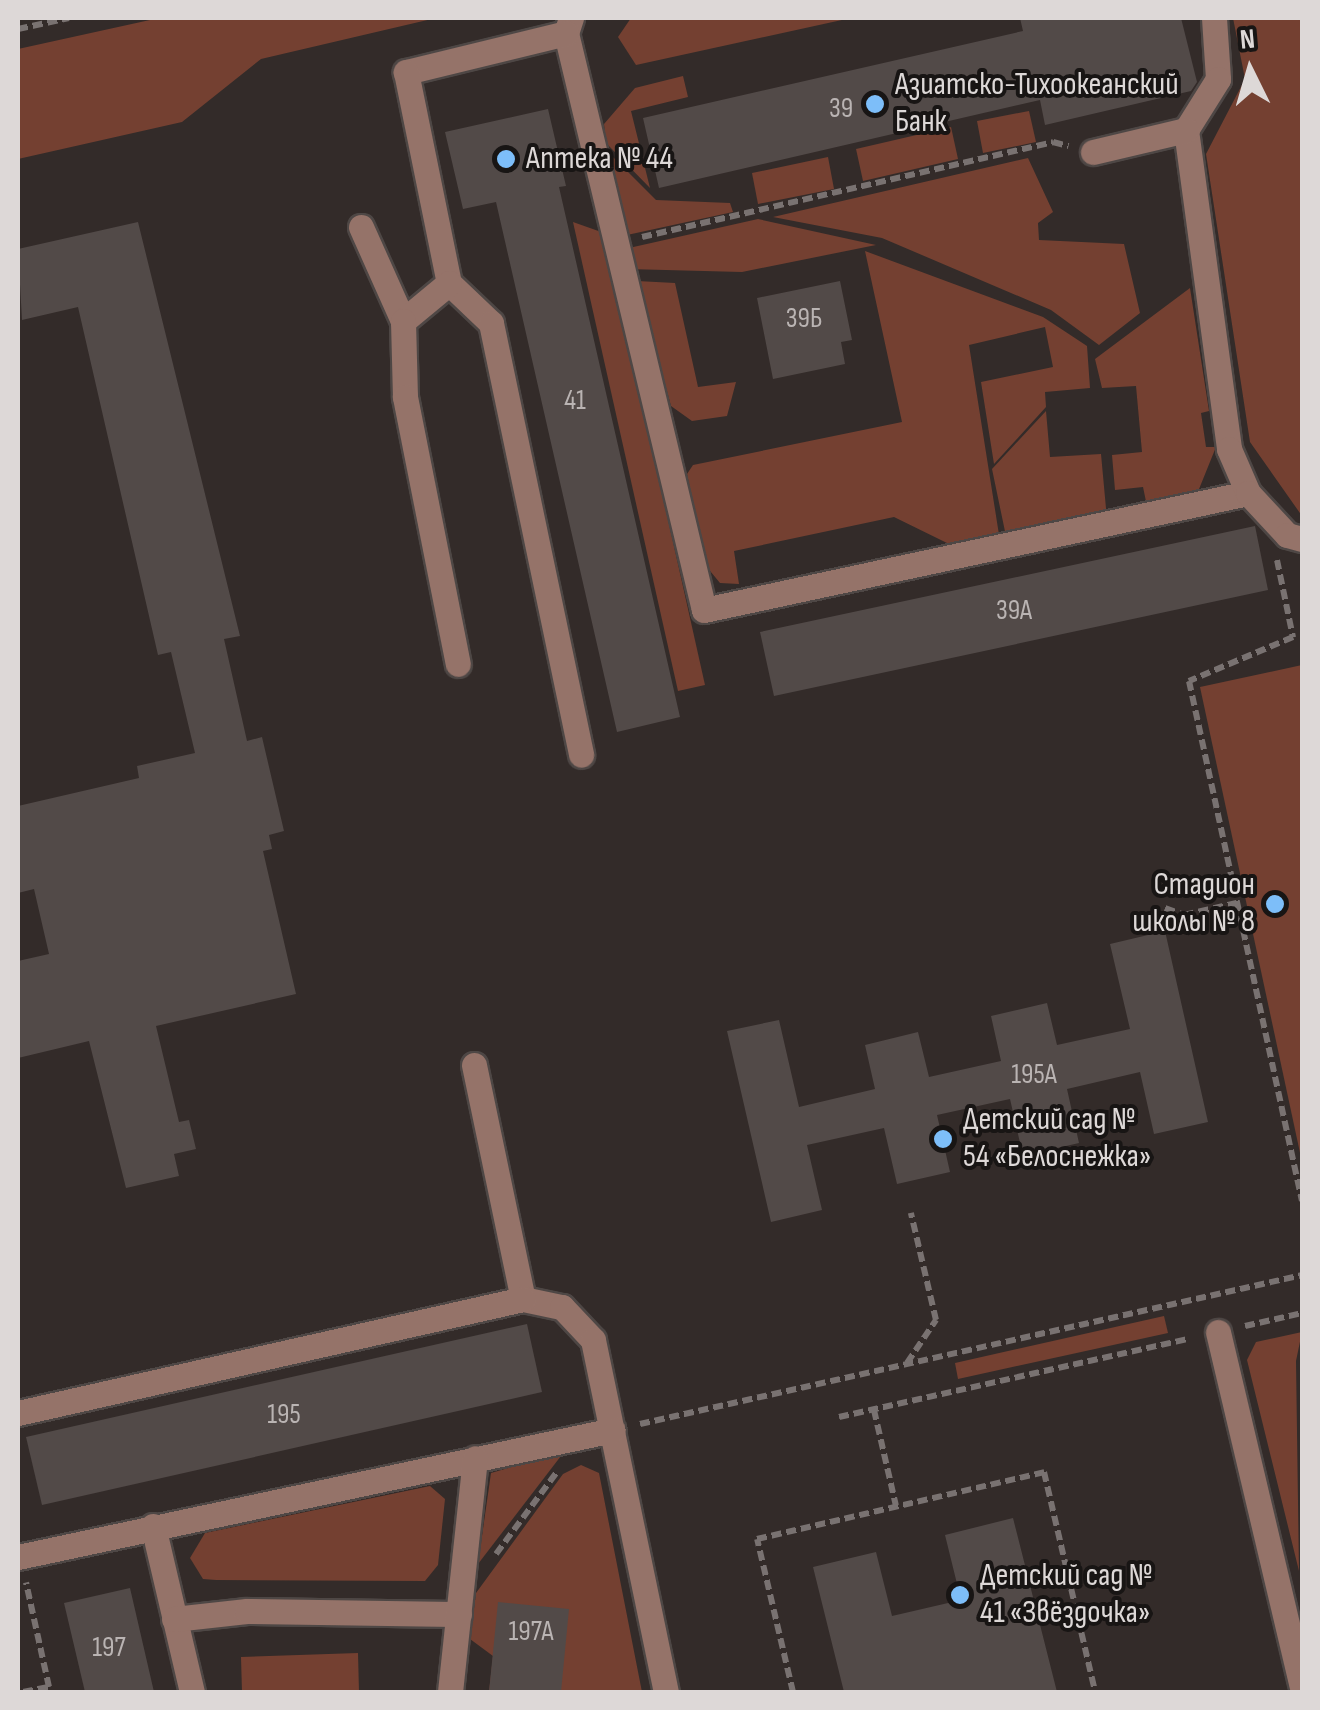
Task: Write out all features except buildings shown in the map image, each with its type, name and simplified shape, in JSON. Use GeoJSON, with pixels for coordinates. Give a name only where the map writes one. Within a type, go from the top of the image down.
{"type":"FeatureCollection","features":[{"type":"Feature","properties":{"kind":"lane"},"geometry":{"type":"LineString","coordinates":[[1214,18],[1218,79],[1186,130],[1229,449],[1248,493],[1295,537]]}},
{"type":"Feature","properties":{"kind":"lane"},"geometry":{"type":"LineString","coordinates":[[581,755],[491,323],[448,283],[406,72],[568,25],[704,610],[1248,493]]}},
{"type":"Feature","properties":{"kind":"lane"},"geometry":{"type":"LineString","coordinates":[[1092,152],[1186,130]]}},
{"type":"Feature","properties":{"kind":"lane"},"geometry":{"type":"LineString","coordinates":[[361,228],[403,320],[406,396],[458,664]]}},
{"type":"Feature","properties":{"kind":"lane"},"geometry":{"type":"LineString","coordinates":[[403,320],[448,283]]}},
{"type":"Feature","properties":{"kind":"lane"},"geometry":{"type":"LineString","coordinates":[[474,1066],[524,1299]]}},
{"type":"Feature","properties":{"kind":"lane"},"geometry":{"type":"LineString","coordinates":[[18,1413],[524,1299],[562,1307],[592,1340],[608,1431],[666,1692]]}},
{"type":"Feature","properties":{"kind":"lane"},"geometry":{"type":"LineString","coordinates":[[1218,1332],[1302,1686]]}},
{"type":"Feature","properties":{"kind":"lane"},"geometry":{"type":"LineString","coordinates":[[18,1554],[608,1431]]}},
{"type":"Feature","properties":{"kind":"lane"},"geometry":{"type":"LineString","coordinates":[[450,1692],[476,1458]]}},
{"type":"Feature","properties":{"kind":"lane"},"geometry":{"type":"LineString","coordinates":[[154,1526],[192,1692]]}},
{"type":"Feature","properties":{"kind":"lane"},"geometry":{"type":"LineString","coordinates":[[174,1619],[247,1611],[459,1610]]}},
{"type":"Feature","properties":{"kind":"path"},"geometry":{"type":"LineString","coordinates":[[18,29],[69,18]]}},
{"type":"Feature","properties":{"kind":"path"},"geometry":{"type":"LineString","coordinates":[[616,243],[1052,142],[1092,152]]}},
{"type":"Feature","properties":{"kind":"path"},"geometry":{"type":"LineString","coordinates":[[1295,537],[1276,557],[1293,637],[1189,681],[1302,1201]]}},
{"type":"Feature","properties":{"kind":"path"},"geometry":{"type":"LineString","coordinates":[[1164,908],[1184,914],[1237,903]]}},
{"type":"Feature","properties":{"kind":"path"},"geometry":{"type":"LineString","coordinates":[[906,1364],[936,1320],[911,1212]]}},
{"type":"Feature","properties":{"kind":"path"},"geometry":{"type":"LineString","coordinates":[[459,1610],[564,1462],[608,1431],[1302,1275]]}},
{"type":"Feature","properties":{"kind":"path"},"geometry":{"type":"LineString","coordinates":[[839,1418],[1302,1313]]}},
{"type":"Feature","properties":{"kind":"path"},"geometry":{"type":"LineString","coordinates":[[874,1410],[896,1506]]}},
{"type":"Feature","properties":{"kind":"path"},"geometry":{"type":"LineString","coordinates":[[793,1692],[757,1539],[1044,1472],[1095,1692]]}},
{"type":"Feature","properties":{"kind":"path"},"geometry":{"type":"LineString","coordinates":[[18,1554],[50,1687],[23,1692]]}},
{"type":"Feature","properties":{"kind":"shaded area"},"geometry":{"type":"Polygon","coordinates":[[[159,18],[436,18],[261,59],[182,122],[18,159],[18,49],[159,18]]]}},
{"type":"Feature","properties":{"kind":"shaded area"},"geometry":{"type":"Polygon","coordinates":[[[631,18],[851,18],[636,65],[618,37],[631,18]]]}},
{"type":"Feature","properties":{"kind":"shaded area"},"geometry":{"type":"Polygon","coordinates":[[[1233,18],[1302,18],[1302,516],[1250,442],[1206,154],[1245,79],[1233,18]]]}},
{"type":"Feature","properties":{"kind":"shaded area"},"geometry":{"type":"Polygon","coordinates":[[[683,76],[688,97],[631,111],[650,188],[606,143],[604,124],[635,88],[683,76]]]}},
{"type":"Feature","properties":{"kind":"shaded area"},"geometry":{"type":"Polygon","coordinates":[[[1029,111],[1036,142],[983,153],[977,121],[1029,111]]]}},
{"type":"Feature","properties":{"kind":"shaded area"},"geometry":{"type":"Polygon","coordinates":[[[951,127],[958,159],[863,181],[856,149],[951,127]]]}},
{"type":"Feature","properties":{"kind":"shaded area"},"geometry":{"type":"Polygon","coordinates":[[[609,153],[656,200],[730,203],[733,212],[627,235],[609,153]]]}},
{"type":"Feature","properties":{"kind":"shaded area"},"geometry":{"type":"Polygon","coordinates":[[[828,157],[834,189],[758,204],[752,173],[828,157]]]}},
{"type":"Feature","properties":{"kind":"shaded area"},"geometry":{"type":"Polygon","coordinates":[[[1028,158],[1053,212],[1038,223],[1039,240],[1124,244],[1140,313],[1099,345],[1051,310],[882,238],[773,217],[1028,158]]]}},
{"type":"Feature","properties":{"kind":"shaded area"},"geometry":{"type":"Polygon","coordinates":[[[758,219],[876,245],[742,272],[627,269],[620,250],[758,219]]]}},
{"type":"Feature","properties":{"kind":"shaded area"},"geometry":{"type":"Polygon","coordinates":[[[573,222],[604,233],[705,685],[678,691],[573,222]]]}},
{"type":"Feature","properties":{"kind":"shaded area"},"geometry":{"type":"Polygon","coordinates":[[[865,251],[1043,317],[1087,346],[1090,388],[1045,392],[1046,407],[994,464],[981,382],[1053,367],[1045,327],[969,345],[1000,541],[947,543],[894,517],[734,551],[739,584],[720,583],[706,566],[687,474],[693,465],[902,422],[865,251]]]}},
{"type":"Feature","properties":{"kind":"shaded area"},"geometry":{"type":"Polygon","coordinates":[[[637,281],[675,283],[698,387],[736,382],[727,416],[692,421],[671,406],[637,281]]]}},
{"type":"Feature","properties":{"kind":"shaded area"},"geometry":{"type":"Polygon","coordinates":[[[1190,288],[1209,411],[1201,413],[1206,447],[1216,447],[1195,499],[1148,511],[1143,487],[1115,490],[1112,455],[1142,452],[1136,386],[1102,388],[1095,359],[1190,288]]]}},
{"type":"Feature","properties":{"kind":"shaded area"},"geometry":{"type":"Polygon","coordinates":[[[1046,411],[1050,457],[1101,454],[1107,519],[1007,541],[992,469],[1046,411]]]}},
{"type":"Feature","properties":{"kind":"shaded area","name":"Стадион школы № 8"},"geometry":{"type":"Polygon","coordinates":[[[1302,665],[1302,1162],[1200,687],[1302,665]]]}},
{"type":"Feature","properties":{"kind":"shaded area"},"geometry":{"type":"Polygon","coordinates":[[[1164,1316],[1168,1333],[958,1379],[955,1363],[1164,1316]]]}},
{"type":"Feature","properties":{"kind":"shaded area"},"geometry":{"type":"Polygon","coordinates":[[[1302,1332],[1296,1361],[1299,1571],[1247,1360],[1256,1342],[1302,1332]]]}},
{"type":"Feature","properties":{"kind":"shaded area"},"geometry":{"type":"Polygon","coordinates":[[[564,1452],[478,1564],[491,1473],[564,1452]]]}},
{"type":"Feature","properties":{"kind":"shaded area"},"geometry":{"type":"Polygon","coordinates":[[[581,1465],[599,1473],[642,1692],[489,1692],[493,1656],[470,1639],[476,1593],[563,1474],[581,1465]]]}},
{"type":"Feature","properties":{"kind":"shaded area"},"geometry":{"type":"Polygon","coordinates":[[[430,1486],[445,1499],[438,1565],[425,1581],[203,1579],[190,1558],[205,1533],[430,1486]]]}},
{"type":"Feature","properties":{"kind":"shaded area"},"geometry":{"type":"Polygon","coordinates":[[[358,1653],[359,1692],[242,1692],[241,1657],[358,1653]]]}},
{"type":"Feature","properties":{"kind":"place","name":"Азиатско-Тихоокеанский Банк"},"geometry":{"type":"Point","coordinates":[875,104]}},
{"type":"Feature","properties":{"kind":"place","name":"Аптека № 44"},"geometry":{"type":"Point","coordinates":[506,159]}},
{"type":"Feature","properties":{"kind":"place","name":"Стадион школы № 8"},"geometry":{"type":"Point","coordinates":[1275,904]}},
{"type":"Feature","properties":{"kind":"place","name":"Детский сад № 54 «Белоснежка»"},"geometry":{"type":"Point","coordinates":[943,1139]}},
{"type":"Feature","properties":{"kind":"place","name":"Детский сад № 41 «Звёздочка»"},"geometry":{"type":"Point","coordinates":[960,1595]}}]}
